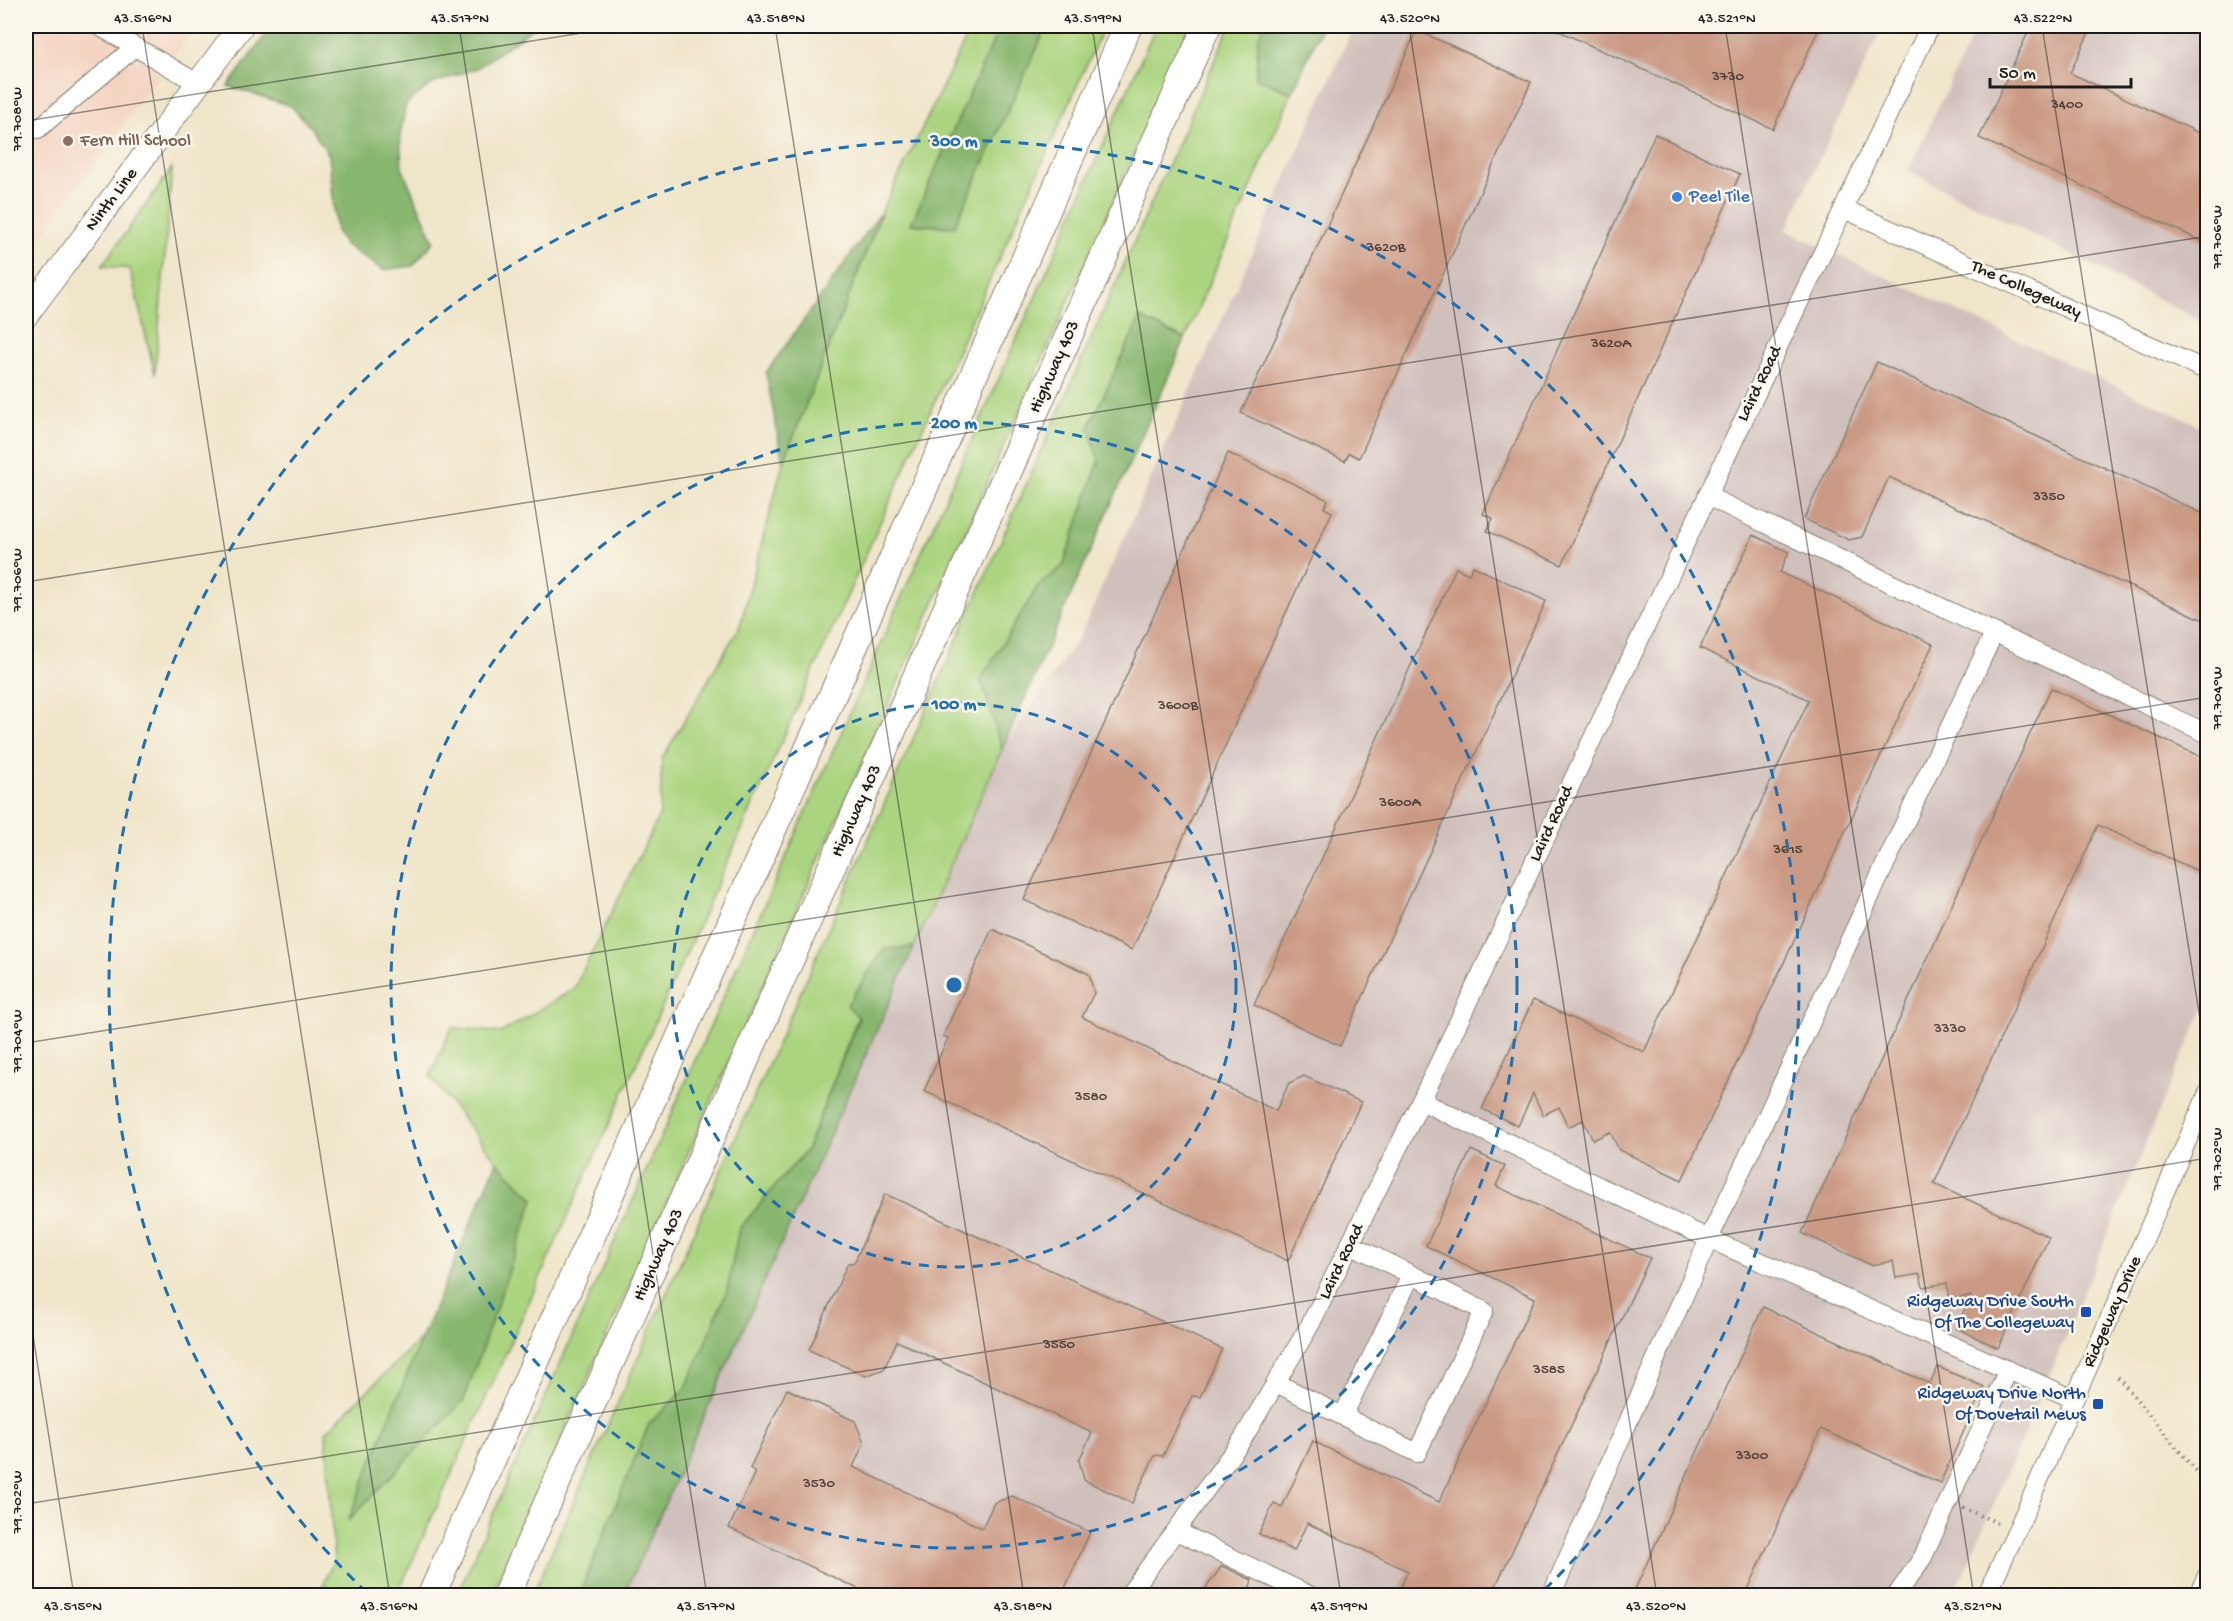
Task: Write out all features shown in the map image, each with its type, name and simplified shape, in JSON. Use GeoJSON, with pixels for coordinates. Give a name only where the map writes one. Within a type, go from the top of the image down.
{"type":"FeatureCollection","features":[{"type":"Feature","properties":{"kind":"highway"},"geometry":{"type":"LineString","coordinates":[[430,1596],[845,667],[1128,26]]}},
{"type":"Feature","properties":{"kind":"highway","name":"Highway 403"},"geometry":{"type":"LineString","coordinates":[[506,1596],[1207,26]]}},
{"type":"Feature","properties":{"kind":"main road","name":"Ninth Line"},"geometry":{"type":"LineString","coordinates":[[26,315],[242,26]]}},
{"type":"Feature","properties":{"kind":"street"},"geometry":{"type":"LineString","coordinates":[[99,26],[199,84]]}},
{"type":"Feature","properties":{"kind":"street","name":"Laird Road"},"geometry":{"type":"LineString","coordinates":[[1128,1596],[1242,1440],[1310,1325],[1421,1101],[1930,26]]}},
{"type":"Feature","properties":{"kind":"street"},"geometry":{"type":"LineString","coordinates":[[26,129],[39,129],[135,47]]}},
{"type":"Feature","properties":{"kind":"street","name":"The Collegeway"},"geometry":{"type":"LineString","coordinates":[[1844,209],[2208,371]]}},
{"type":"Feature","properties":{"kind":"street"},"geometry":{"type":"LineString","coordinates":[[1707,496],[2208,734]]}},
{"type":"Feature","properties":{"kind":"street"},"geometry":{"type":"LineString","coordinates":[[1551,1596],[1709,1239],[1994,633]]}},
{"type":"Feature","properties":{"kind":"street","name":"Ridgeway Drive"},"geometry":{"type":"LineString","coordinates":[[1986,1596],[2017,1531],[2208,1093]]}},
{"type":"Feature","properties":{"kind":"street"},"geometry":{"type":"LineString","coordinates":[[1421,1101],[1709,1239],[2074,1399]]}},
{"type":"Feature","properties":{"kind":"street"},"geometry":{"type":"LineString","coordinates":[[1276,1383],[1417,1453],[1484,1311],[1350,1244]]}},
{"type":"Feature","properties":{"kind":"street"},"geometry":{"type":"LineString","coordinates":[[1343,1416],[1411,1275]]}},
{"type":"Feature","properties":{"kind":"street"},"geometry":{"type":"LineString","coordinates":[[1896,1596],[1923,1557],[2008,1370]]}},
{"type":"Feature","properties":{"kind":"street"},"geometry":{"type":"LineString","coordinates":[[1176,1531],[1311,1596]]}},
{"type":"Feature","properties":{"kind":"street"},"geometry":{"type":"LineString","coordinates":[[2197,1596],[2208,1574]]}},
{"type":"Feature","properties":{"kind":"path"},"geometry":{"type":"LineString","coordinates":[[2118,1377],[2208,1486]]}},
{"type":"Feature","properties":{"kind":"path"},"geometry":{"type":"LineString","coordinates":[[1948,1502],[2017,1531]]}},
{"type":"Feature","properties":{"kind":"shaded area","name":"Fern Hill School"},"geometry":{"type":"Polygon","coordinates":[[[26,26],[195,26],[26,257],[26,26]]]}},
{"type":"Feature","properties":{"kind":"shaded area"},"geometry":{"type":"Polygon","coordinates":[[[1354,26],[1883,26],[1786,230],[2208,430],[2207,1001],[1963,1575],[1949,1595],[624,1596],[1002,749],[1080,636],[1354,26]]]}},
{"type":"Feature","properties":{"kind":"shaded area"},"geometry":{"type":"Polygon","coordinates":[[[1977,26],[2207,26],[2207,324],[1908,171],[1977,26]]]}},
{"type":"Feature","properties":{"kind":"green space"},"geometry":{"type":"Polygon","coordinates":[[[272,26],[536,26],[477,68],[432,84],[406,104],[400,135],[402,168],[434,241],[413,266],[383,270],[344,244],[336,231],[329,155],[312,129],[291,106],[228,86],[272,26]]]}},
{"type":"Feature","properties":{"kind":"green space"},"geometry":{"type":"Polygon","coordinates":[[[972,26],[1000,26],[911,224],[954,227],[1047,26],[1104,26],[397,1595],[318,1596],[334,1560],[326,1432],[422,1337],[349,1519],[534,1200],[497,1162],[430,1076],[452,1027],[501,1033],[574,989],[660,814],[662,759],[740,626],[783,463],[882,211],[972,26]]]}},
{"type":"Feature","properties":{"kind":"green space"},"geometry":{"type":"Polygon","coordinates":[[[1000,26],[1047,26],[954,227],[911,224],[1000,26]]]}},
{"type":"Feature","properties":{"kind":"green space"},"geometry":{"type":"Polygon","coordinates":[[[1156,26],[1191,26],[491,1595],[457,1595],[1156,26]]]}},
{"type":"Feature","properties":{"kind":"green space"},"geometry":{"type":"Polygon","coordinates":[[[1230,26],[1264,26],[1258,38],[1256,78],[1292,93],[1185,339],[1140,318],[1089,427],[1099,461],[1063,566],[1038,586],[981,679],[1002,749],[914,947],[884,949],[807,1149],[739,1229],[727,1291],[686,1389],[649,1424],[579,1595],[532,1596],[1230,26]]]}},
{"type":"Feature","properties":{"kind":"green space"},"geometry":{"type":"Polygon","coordinates":[[[1264,26],[1322,26],[1292,93],[1256,78],[1258,37],[1264,26]]]}},
{"type":"Feature","properties":{"kind":"green space"},"geometry":{"type":"Polygon","coordinates":[[[172,168],[155,374],[130,269],[102,266],[172,168]]]}},
{"type":"Feature","properties":{"kind":"green space"},"geometry":{"type":"Polygon","coordinates":[[[882,211],[783,463],[766,373],[882,211]]]}},
{"type":"Feature","properties":{"kind":"green space"},"geometry":{"type":"Polygon","coordinates":[[[1140,318],[1185,339],[1002,749],[981,679],[1038,586],[1063,566],[1099,462],[1089,427],[1140,318]]]}},
{"type":"Feature","properties":{"kind":"green space"},"geometry":{"type":"Polygon","coordinates":[[[914,947],[624,1595],[579,1595],[649,1424],[686,1388],[727,1291],[739,1229],[807,1149],[859,1018],[847,1005],[884,949],[914,947]]]}},
{"type":"Feature","properties":{"kind":"green space"},"geometry":{"type":"Polygon","coordinates":[[[497,1162],[534,1199],[464,1400],[348,1521],[422,1337],[497,1162]]]}},
{"type":"Feature","properties":{"kind":"building"},"geometry":{"type":"Polygon","coordinates":[[[1548,26],[1820,26],[1773,129],[1548,26]]]}},
{"type":"Feature","properties":{"kind":"building"},"geometry":{"type":"Polygon","coordinates":[[[2031,26],[2092,26],[2070,73],[2208,137],[2208,244],[1979,138],[2031,26]]]}},
{"type":"Feature","properties":{"kind":"building"},"geometry":{"type":"Polygon","coordinates":[[[1417,30],[1531,82],[1359,458],[1349,453],[1345,461],[1241,413],[1417,30]]]}},
{"type":"Feature","properties":{"kind":"building"},"geometry":{"type":"Polygon","coordinates":[[[1655,134],[1740,174],[1562,565],[1487,531],[1493,518],[1483,514],[1655,134]]]}},
{"type":"Feature","properties":{"kind":"building"},"geometry":{"type":"Polygon","coordinates":[[[1877,362],[2208,516],[2208,622],[1889,477],[1862,537],[1849,540],[1804,519],[1877,362]]]}},
{"type":"Feature","properties":{"kind":"building"},"geometry":{"type":"Polygon","coordinates":[[[1228,453],[1328,500],[1324,508],[1332,512],[1132,950],[1024,900],[1228,453]]]}},
{"type":"Feature","properties":{"kind":"building"},"geometry":{"type":"Polygon","coordinates":[[[1753,535],[1789,552],[1780,572],[1933,644],[1682,1180],[1619,1150],[1610,1132],[1593,1140],[1583,1120],[1568,1127],[1559,1107],[1543,1115],[1533,1093],[1518,1126],[1482,1109],[1533,1000],[1644,1052],[1809,700],[1700,648],[1753,535]]]}},
{"type":"Feature","properties":{"kind":"building"},"geometry":{"type":"Polygon","coordinates":[[[1473,566],[1546,601],[1340,1046],[1254,1005],[1456,568],[1469,574],[1473,566]]]}},
{"type":"Feature","properties":{"kind":"building"},"geometry":{"type":"Polygon","coordinates":[[[2051,688],[2208,760],[2208,866],[2204,874],[2098,825],[1934,1184],[2049,1237],[1998,1348],[1956,1328],[1971,1296],[1950,1299],[1947,1283],[1923,1287],[1920,1274],[1896,1278],[1893,1261],[1871,1265],[1802,1233],[2051,688]]]}},
{"type":"Feature","properties":{"kind":"building"},"geometry":{"type":"Polygon","coordinates":[[[992,929],[1089,974],[1094,993],[1082,1017],[1276,1111],[1289,1083],[1304,1076],[1361,1102],[1288,1261],[924,1091],[948,1038],[943,1036],[992,929]]]}},
{"type":"Feature","properties":{"kind":"building"},"geometry":{"type":"Polygon","coordinates":[[[1471,1150],[1505,1166],[1496,1186],[1650,1258],[1491,1596],[1397,1596],[1408,1571],[1307,1523],[1294,1551],[1259,1534],[1274,1503],[1282,1507],[1313,1441],[1439,1502],[1535,1298],[1426,1246],[1471,1150]]]}},
{"type":"Feature","properties":{"kind":"building"},"geometry":{"type":"Polygon","coordinates":[[[885,1194],[1222,1349],[1200,1397],[1192,1396],[1163,1456],[1155,1455],[1132,1503],[1084,1480],[1079,1460],[1092,1433],[1016,1397],[897,1341],[884,1369],[866,1376],[809,1350],[848,1263],[854,1263],[885,1194]]]}},
{"type":"Feature","properties":{"kind":"building"},"geometry":{"type":"Polygon","coordinates":[[[1763,1307],[1930,1384],[1938,1367],[1984,1387],[1940,1483],[1821,1429],[1745,1596],[1632,1596],[1763,1307]]]}},
{"type":"Feature","properties":{"kind":"building"},"geometry":{"type":"Polygon","coordinates":[[[787,1389],[855,1421],[864,1443],[853,1467],[982,1528],[994,1503],[1012,1496],[1090,1532],[1064,1590],[1058,1587],[1054,1596],[873,1596],[729,1528],[755,1472],[750,1468],[787,1389]]]}},
{"type":"Feature","properties":{"kind":"building"},"geometry":{"type":"Polygon","coordinates":[[[1222,1566],[1252,1580],[1247,1596],[1200,1596],[1222,1566]]]}},
{"type":"Feature","properties":{"kind":"place","name":"Fern Hill School"},"geometry":{"type":"Point","coordinates":[68,141]}},
{"type":"Feature","properties":{"kind":"place","name":"Peel Tile"},"geometry":{"type":"Point","coordinates":[1677,197]}},
{"type":"Feature","properties":{"kind":"place","name":"Ridgeway Drive South Of The Collegeway"},"geometry":{"type":"Point","coordinates":[2086,1312]}},
{"type":"Feature","properties":{"kind":"place","name":"Ridgeway Drive North Of Dovetail Mews"},"geometry":{"type":"Point","coordinates":[2098,1404]}}]}
